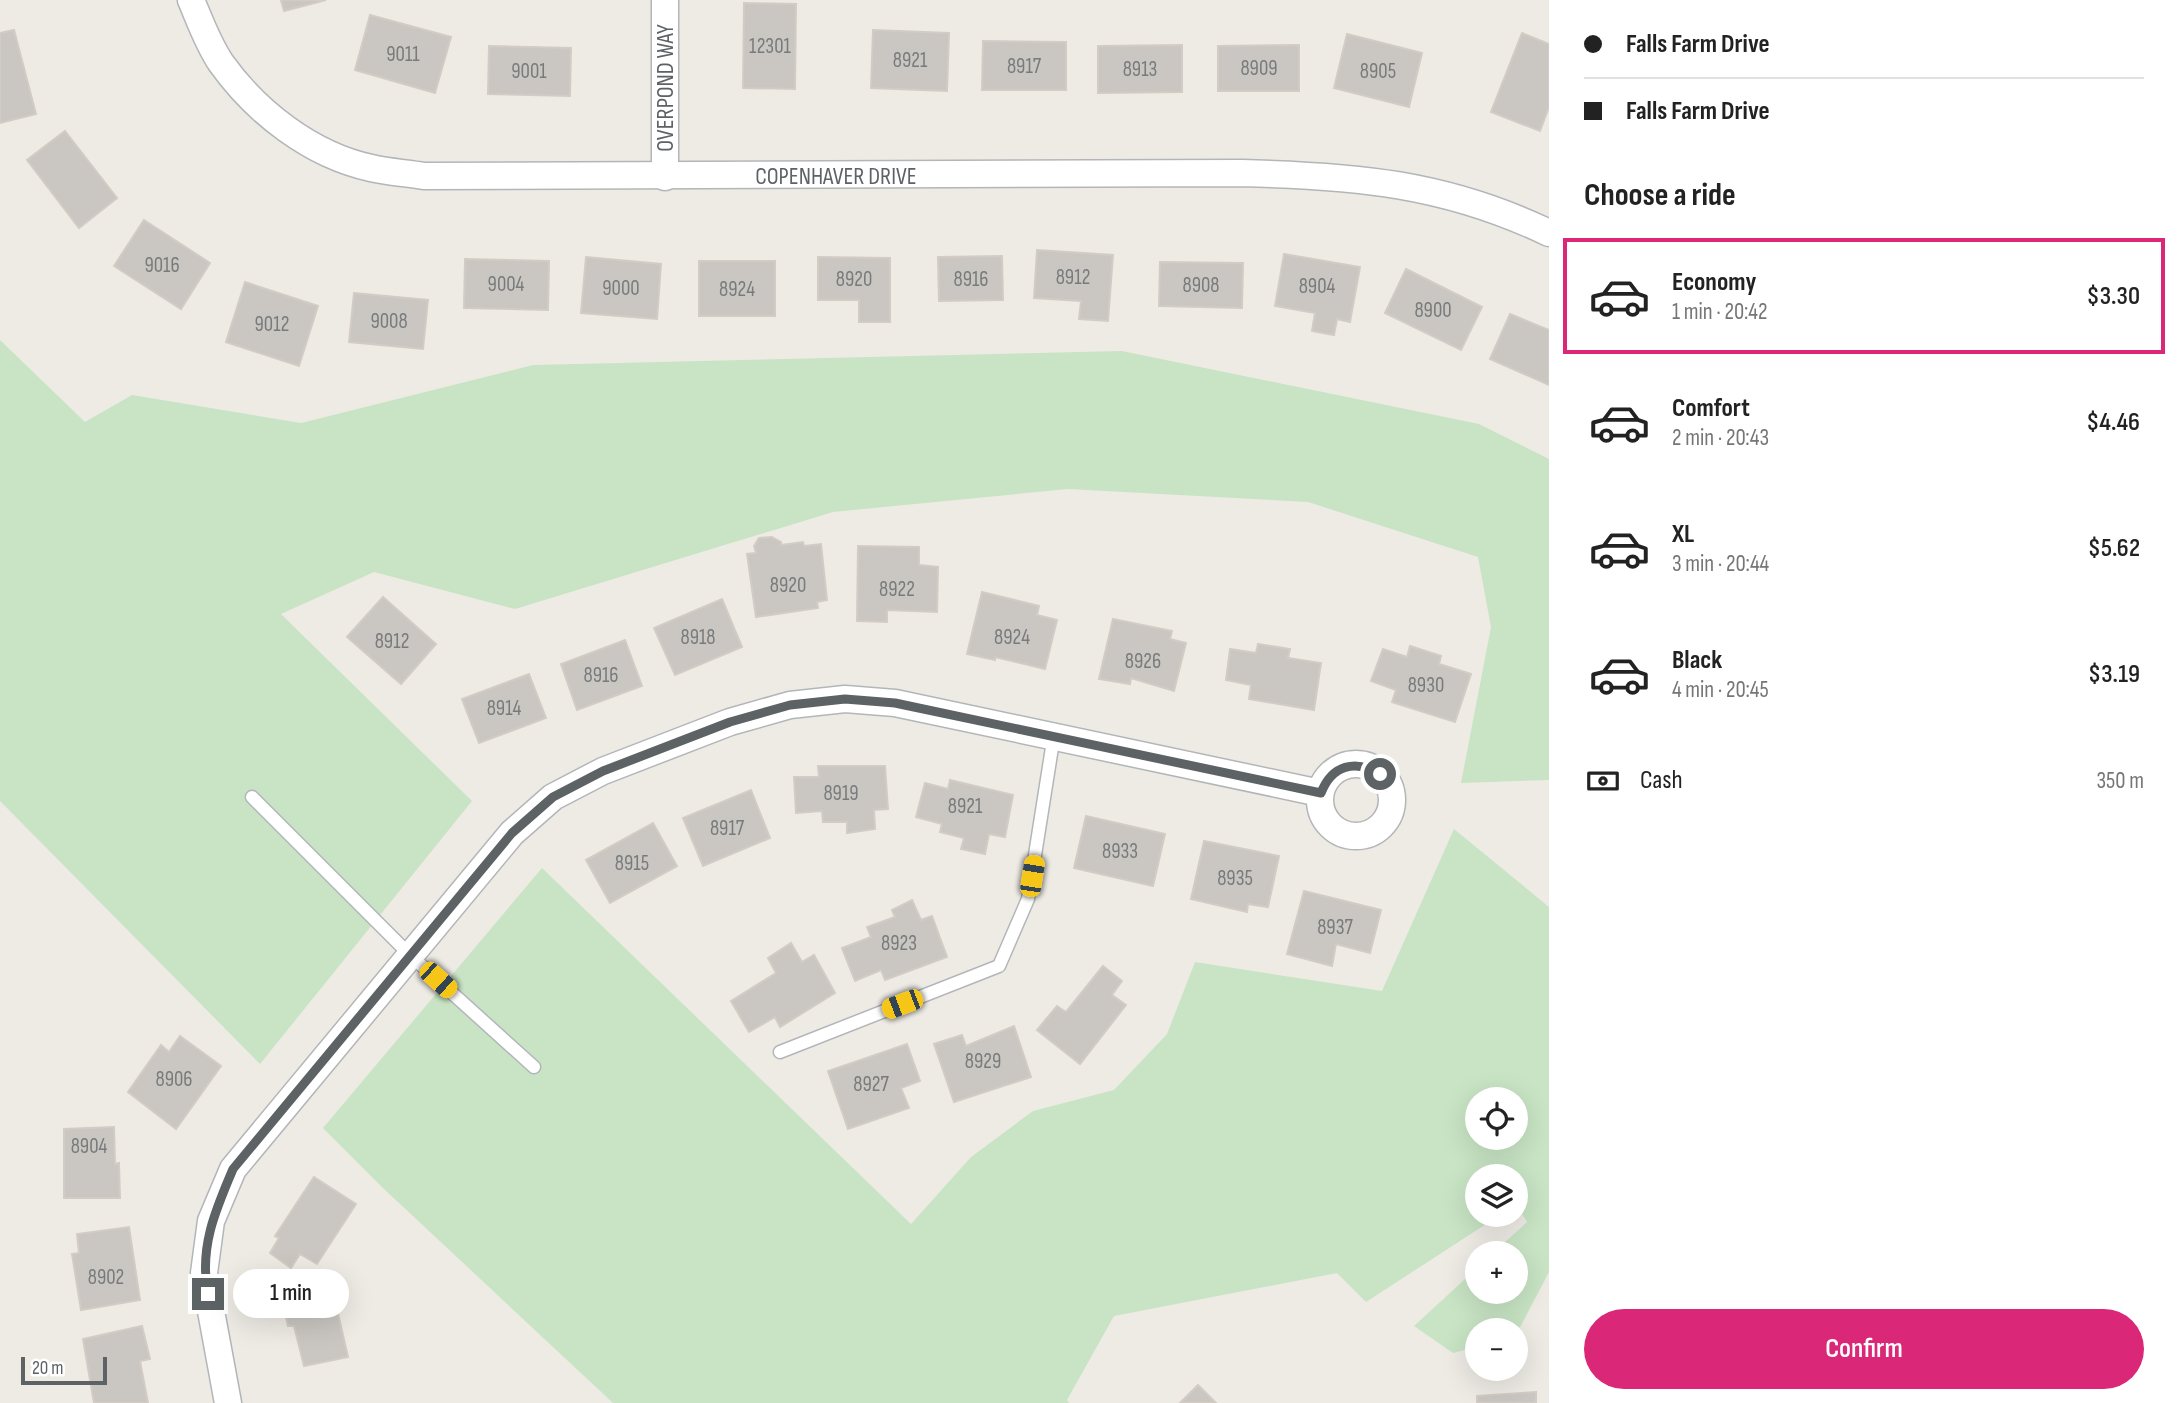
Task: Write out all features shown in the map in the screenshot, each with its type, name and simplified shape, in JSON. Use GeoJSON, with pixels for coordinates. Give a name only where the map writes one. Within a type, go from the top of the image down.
{"type":"FeatureCollection","features":[{"type":"Feature","properties":{"kind":"street","name":"COPENHAVER DRIVE"},"geometry":{"type":"LineString","coordinates":[[191,0],[220,61],[250,98],[286,129],[324,151],[369,168],[424,176],[1228,173],[1325,175],[1389,182],[1450,195],[1518,218],[1549,233]]}},
{"type":"Feature","properties":{"kind":"street","name":"OVERPOND WAY"},"geometry":{"type":"LineString","coordinates":[[665,0],[665,177]]}},
{"type":"Feature","properties":{"kind":"street"},"geometry":{"type":"LineString","coordinates":[[228,1403],[204,1273],[211,1221],[233,1169],[512,833],[553,797],[603,771],[730,722],[790,705],[845,699],[895,703],[1321,793]]}},
{"type":"Feature","properties":{"kind":"lane"},"geometry":{"type":"LineString","coordinates":[[780,1052],[999,966],[1028,899],[1055,735]]}},
{"type":"Feature","properties":{"kind":"lane"},"geometry":{"type":"LineString","coordinates":[[252,797],[410,955],[534,1067]]}},
{"type":"Feature","properties":{"kind":"green space"},"geometry":{"type":"Polygon","coordinates":[[[0,340],[85,422],[132,395],[301,423],[533,365],[1122,351],[1479,424],[1549,459],[1549,780],[1461,783],[1491,627],[1478,557],[1308,502],[1068,489],[833,512],[515,609],[374,572],[281,614],[472,801],[260,1064],[0,801],[0,340]]]}},
{"type":"Feature","properties":{"kind":"green space"},"geometry":{"type":"Polygon","coordinates":[[[1454,829],[1549,907],[1549,1272],[1525,1318],[1465,1318],[1465,1350],[1453,1353],[1414,1326],[1465,1279],[1465,1304],[1528,1304],[1528,1241],[1506,1241],[1522,1227],[1528,1227],[1528,1164],[1465,1164],[1465,1227],[1482,1227],[1366,1302],[1337,1273],[1114,1316],[1067,1400],[1069,1403],[613,1403],[384,1189],[323,1128],[542,868],[911,1224],[971,1157],[1033,1111],[1114,1090],[1167,1034],[1195,962],[1382,991],[1454,829]]]}},
{"type":"Feature","properties":{"kind":"building"},"geometry":{"type":"Polygon","coordinates":[[[281,0],[326,0],[284,11],[281,0]]]}},
{"type":"Feature","properties":{"kind":"building"},"geometry":{"type":"Polygon","coordinates":[[[744,3],[796,4],[795,89],[743,88],[744,3]]]}},
{"type":"Feature","properties":{"kind":"building"},"geometry":{"type":"Polygon","coordinates":[[[370,15],[451,37],[435,93],[355,70],[370,15]]]}},
{"type":"Feature","properties":{"kind":"building"},"geometry":{"type":"Polygon","coordinates":[[[14,30],[36,114],[0,123],[0,33],[14,30]]]}},
{"type":"Feature","properties":{"kind":"building"},"geometry":{"type":"Polygon","coordinates":[[[873,30],[949,33],[947,91],[871,88],[873,30]]]}},
{"type":"Feature","properties":{"kind":"building"},"geometry":{"type":"Polygon","coordinates":[[[1522,33],[1549,44],[1549,107],[1540,131],[1491,112],[1522,33]]]}},
{"type":"Feature","properties":{"kind":"building"},"geometry":{"type":"Polygon","coordinates":[[[1347,34],[1422,53],[1409,107],[1334,88],[1347,34]]]}},
{"type":"Feature","properties":{"kind":"building"},"geometry":{"type":"Polygon","coordinates":[[[983,41],[1066,42],[1066,90],[982,90],[983,41]]]}},
{"type":"Feature","properties":{"kind":"building"},"geometry":{"type":"Polygon","coordinates":[[[1182,45],[1182,92],[1098,93],[1098,46],[1182,45]]]}},
{"type":"Feature","properties":{"kind":"building"},"geometry":{"type":"Polygon","coordinates":[[[1299,45],[1299,91],[1218,91],[1218,46],[1299,45]]]}},
{"type":"Feature","properties":{"kind":"building"},"geometry":{"type":"Polygon","coordinates":[[[489,46],[571,48],[570,96],[488,94],[489,46]]]}},
{"type":"Feature","properties":{"kind":"building"},"geometry":{"type":"Polygon","coordinates":[[[65,131],[117,198],[79,228],[27,160],[65,131]]]}},
{"type":"Feature","properties":{"kind":"building"},"geometry":{"type":"Polygon","coordinates":[[[144,220],[210,263],[181,309],[114,266],[144,220]]]}},
{"type":"Feature","properties":{"kind":"building"},"geometry":{"type":"Polygon","coordinates":[[[1037,250],[1113,255],[1108,321],[1079,319],[1081,301],[1034,298],[1037,250]]]}},
{"type":"Feature","properties":{"kind":"building"},"geometry":{"type":"Polygon","coordinates":[[[1284,254],[1360,267],[1350,322],[1337,319],[1334,335],[1312,331],[1315,313],[1275,306],[1284,254]]]}},
{"type":"Feature","properties":{"kind":"building"},"geometry":{"type":"Polygon","coordinates":[[[1002,256],[1003,300],[939,301],[938,257],[1002,256]]]}},
{"type":"Feature","properties":{"kind":"building"},"geometry":{"type":"Polygon","coordinates":[[[586,257],[661,264],[657,319],[581,313],[586,257]]]}},
{"type":"Feature","properties":{"kind":"building"},"geometry":{"type":"Polygon","coordinates":[[[818,257],[890,258],[890,322],[859,322],[859,300],[818,300],[818,257]]]}},
{"type":"Feature","properties":{"kind":"building"},"geometry":{"type":"Polygon","coordinates":[[[465,259],[549,261],[548,310],[464,308],[465,259]]]}},
{"type":"Feature","properties":{"kind":"building"},"geometry":{"type":"Polygon","coordinates":[[[699,261],[775,261],[775,316],[699,316],[699,261]]]}},
{"type":"Feature","properties":{"kind":"building"},"geometry":{"type":"Polygon","coordinates":[[[1160,262],[1243,263],[1242,308],[1159,306],[1160,262]]]}},
{"type":"Feature","properties":{"kind":"building"},"geometry":{"type":"Polygon","coordinates":[[[1406,269],[1482,307],[1461,350],[1385,313],[1406,269]]]}},
{"type":"Feature","properties":{"kind":"building"},"geometry":{"type":"Polygon","coordinates":[[[245,282],[318,306],[299,366],[226,342],[245,282]]]}},
{"type":"Feature","properties":{"kind":"building"},"geometry":{"type":"Polygon","coordinates":[[[354,293],[428,300],[423,349],[349,342],[354,293]]]}},
{"type":"Feature","properties":{"kind":"building"},"geometry":{"type":"Polygon","coordinates":[[[1510,314],[1549,330],[1549,385],[1490,359],[1510,314]]]}},
{"type":"Feature","properties":{"kind":"building"},"geometry":{"type":"Polygon","coordinates":[[[772,537],[781,542],[781,545],[803,542],[804,546],[821,544],[827,600],[817,602],[818,608],[756,617],[747,554],[756,553],[754,546],[759,538],[772,537]]]}},
{"type":"Feature","properties":{"kind":"building"},"geometry":{"type":"Polygon","coordinates":[[[858,546],[919,547],[919,565],[938,567],[937,612],[887,610],[887,622],[857,621],[858,546]]]}},
{"type":"Feature","properties":{"kind":"building"},"geometry":{"type":"Polygon","coordinates":[[[982,592],[1039,606],[1037,615],[1057,620],[1045,669],[995,657],[995,660],[967,654],[982,592]]]}},
{"type":"Feature","properties":{"kind":"building"},"geometry":{"type":"Polygon","coordinates":[[[383,597],[436,644],[401,684],[347,637],[383,597]]]}},
{"type":"Feature","properties":{"kind":"building"},"geometry":{"type":"Polygon","coordinates":[[[722,599],[742,647],[675,675],[654,628],[722,599]]]}},
{"type":"Feature","properties":{"kind":"building"},"geometry":{"type":"Polygon","coordinates":[[[1113,619],[1172,631],[1170,639],[1186,643],[1174,691],[1131,678],[1130,684],[1099,679],[1113,619]]]}},
{"type":"Feature","properties":{"kind":"building"},"geometry":{"type":"Polygon","coordinates":[[[625,640],[642,686],[577,710],[561,664],[625,640]]]}},
{"type":"Feature","properties":{"kind":"building"},"geometry":{"type":"Polygon","coordinates":[[[1258,644],[1290,649],[1288,658],[1321,663],[1314,710],[1249,699],[1251,685],[1226,680],[1230,649],[1256,653],[1258,644]]]}},
{"type":"Feature","properties":{"kind":"building"},"geometry":{"type":"Polygon","coordinates":[[[1410,646],[1441,656],[1439,664],[1471,674],[1455,722],[1392,702],[1396,690],[1371,681],[1383,649],[1407,657],[1410,646]]]}},
{"type":"Feature","properties":{"kind":"building"},"geometry":{"type":"Polygon","coordinates":[[[529,674],[546,718],[479,743],[462,699],[529,674]]]}},
{"type":"Feature","properties":{"kind":"building"},"geometry":{"type":"Polygon","coordinates":[[[818,766],[885,766],[888,809],[874,810],[875,829],[847,833],[847,822],[823,822],[822,811],[796,813],[794,777],[819,777],[818,766]]]}},
{"type":"Feature","properties":{"kind":"building"},"geometry":{"type":"Polygon","coordinates":[[[950,780],[1013,795],[1005,837],[989,834],[985,854],[961,849],[964,838],[940,832],[942,824],[916,817],[925,783],[948,789],[950,780]]]}},
{"type":"Feature","properties":{"kind":"building"},"geometry":{"type":"Polygon","coordinates":[[[751,790],[770,838],[703,866],[683,818],[751,790]]]}},
{"type":"Feature","properties":{"kind":"building"},"geometry":{"type":"Polygon","coordinates":[[[1086,816],[1165,834],[1153,886],[1074,868],[1086,816]]]}},
{"type":"Feature","properties":{"kind":"building"},"geometry":{"type":"Polygon","coordinates":[[[653,823],[677,866],[610,903],[586,860],[653,823]]]}},
{"type":"Feature","properties":{"kind":"building"},"geometry":{"type":"Polygon","coordinates":[[[1204,841],[1279,856],[1268,907],[1248,904],[1247,912],[1191,899],[1204,841]]]}},
{"type":"Feature","properties":{"kind":"building"},"geometry":{"type":"Polygon","coordinates":[[[1304,891],[1381,910],[1370,953],[1336,944],[1332,966],[1287,954],[1304,891]]]}},
{"type":"Feature","properties":{"kind":"building"},"geometry":{"type":"Polygon","coordinates":[[[912,900],[921,920],[932,916],[947,957],[885,980],[881,970],[855,981],[842,948],[871,937],[867,927],[895,917],[892,910],[912,900]]]}},
{"type":"Feature","properties":{"kind":"building"},"geometry":{"type":"Polygon","coordinates":[[[791,943],[802,962],[814,955],[835,993],[780,1027],[775,1017],[749,1032],[731,1001],[776,973],[768,958],[791,943]]]}},
{"type":"Feature","properties":{"kind":"building"},"geometry":{"type":"Polygon","coordinates":[[[1103,966],[1122,981],[1112,995],[1126,1005],[1080,1064],[1037,1030],[1057,1006],[1066,1012],[1103,966]]]}},
{"type":"Feature","properties":{"kind":"building"},"geometry":{"type":"Polygon","coordinates":[[[1014,1026],[1031,1077],[954,1102],[934,1044],[962,1035],[966,1046],[1014,1026]]]}},
{"type":"Feature","properties":{"kind":"building"},"geometry":{"type":"Polygon","coordinates":[[[180,1036],[221,1066],[176,1129],[128,1092],[161,1045],[169,1052],[180,1036]]]}},
{"type":"Feature","properties":{"kind":"building"},"geometry":{"type":"Polygon","coordinates":[[[907,1044],[920,1081],[901,1088],[909,1108],[848,1129],[828,1071],[907,1044]]]}},
{"type":"Feature","properties":{"kind":"building"},"geometry":{"type":"Polygon","coordinates":[[[114,1127],[115,1164],[119,1163],[120,1198],[64,1198],[64,1129],[114,1127]]]}},
{"type":"Feature","properties":{"kind":"building"},"geometry":{"type":"Polygon","coordinates":[[[314,1177],[356,1204],[317,1264],[300,1254],[291,1268],[270,1253],[279,1238],[275,1236],[314,1177]]]}},
{"type":"Feature","properties":{"kind":"building"},"geometry":{"type":"Polygon","coordinates":[[[129,1227],[140,1300],[81,1310],[72,1254],[79,1253],[77,1234],[129,1227]]]}},
{"type":"Feature","properties":{"kind":"building"},"geometry":{"type":"Polygon","coordinates":[[[332,1287],[348,1357],[304,1366],[294,1326],[288,1326],[281,1297],[332,1287]]]}},
{"type":"Feature","properties":{"kind":"building"},"geometry":{"type":"Polygon","coordinates":[[[142,1326],[150,1359],[140,1361],[148,1403],[94,1403],[83,1339],[142,1326]]]}},
{"type":"Feature","properties":{"kind":"building"},"geometry":{"type":"Polygon","coordinates":[[[1198,1385],[1216,1403],[1180,1403],[1198,1385]]]}},
{"type":"Feature","properties":{"kind":"building"},"geometry":{"type":"Polygon","coordinates":[[[1536,1392],[1536,1403],[1477,1403],[1477,1396],[1536,1392]]]}},
{"type":"Feature","properties":{"kind":"route"},"geometry":{"type":"LineString","coordinates":[[208,1294],[204,1273],[211,1221],[233,1169],[512,833],[553,797],[603,771],[730,722],[790,705],[845,699],[895,703],[1321,793],[1325,781],[1345,766],[1369,767],[1380,774]]}}]}
